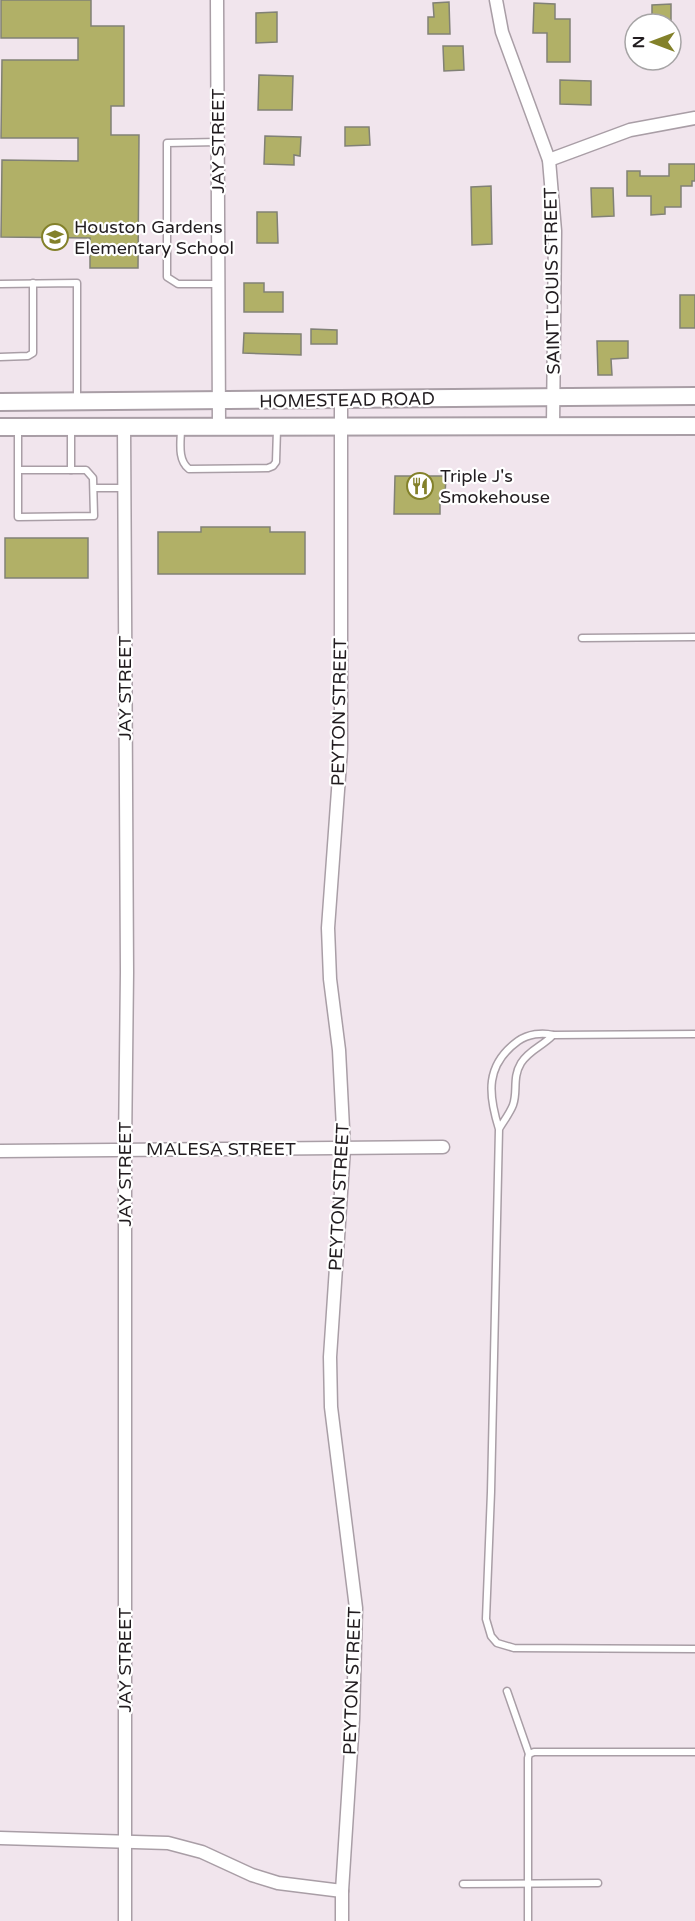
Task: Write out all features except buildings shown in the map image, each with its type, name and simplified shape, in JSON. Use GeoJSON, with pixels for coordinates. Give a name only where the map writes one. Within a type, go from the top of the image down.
{"type":"FeatureCollection","features":[{"type":"Feature","properties":{"kind":"main road","name":"HOMESTEAD ROAD"},"geometry":{"type":"LineString","coordinates":[[0,402],[695,396]]}},
{"type":"Feature","properties":{"kind":"main road","name":"HOMESTEAD ROAD"},"geometry":{"type":"LineString","coordinates":[[0,427],[695,426]]}},
{"type":"Feature","properties":{"kind":"street","name":"JAY STREET"},"geometry":{"type":"LineString","coordinates":[[217,0],[219,425]]}},
{"type":"Feature","properties":{"kind":"street","name":"SAINT LOUIS STREET"},"geometry":{"type":"LineString","coordinates":[[496,0],[502,32],[549,160],[555,231],[553,426]]}},
{"type":"Feature","properties":{"kind":"street"},"geometry":{"type":"LineString","coordinates":[[549,160],[630,130],[695,118]]}},
{"type":"Feature","properties":{"kind":"street","name":"PEYTON STREET"},"geometry":{"type":"LineString","coordinates":[[340,400],[341,749],[328,928],[330,979],[339,1050],[344,1148],[330,1357],[332,1407],[356,1608],[353,1719],[342,1921]]}},
{"type":"Feature","properties":{"kind":"street","name":"JAY STREET"},"geometry":{"type":"LineString","coordinates":[[124,426],[127,972],[125,1921]]}},
{"type":"Feature","properties":{"kind":"street","name":"MALESA STREET"},"geometry":{"type":"LineString","coordinates":[[0,1151],[443,1147]]}},
{"type":"Feature","properties":{"kind":"street"},"geometry":{"type":"LineString","coordinates":[[0,1838],[168,1843],[202,1852],[252,1875],[278,1883],[342,1891]]}},
{"type":"Feature","properties":{"kind":"lane"},"geometry":{"type":"LineString","coordinates":[[218,142],[167,143],[167,277],[178,284],[218,284]]}},
{"type":"Feature","properties":{"kind":"lane"},"geometry":{"type":"LineString","coordinates":[[0,357],[28,356],[33,353],[33,283]]}},
{"type":"Feature","properties":{"kind":"lane"},"geometry":{"type":"LineString","coordinates":[[0,284],[77,283],[77,400]]}},
{"type":"Feature","properties":{"kind":"lane"},"geometry":{"type":"LineString","coordinates":[[181,426],[181,459],[189,469],[200,469],[273,466],[276,462],[277,425]]}},
{"type":"Feature","properties":{"kind":"lane"},"geometry":{"type":"LineString","coordinates":[[71,470],[72,426]]}},
{"type":"Feature","properties":{"kind":"lane"},"geometry":{"type":"LineString","coordinates":[[18,427],[18,470],[18,517],[94,516],[93,478],[86,470],[18,470]]}},
{"type":"Feature","properties":{"kind":"lane"},"geometry":{"type":"LineString","coordinates":[[94,488],[125,488]]}},
{"type":"Feature","properties":{"kind":"lane"},"geometry":{"type":"LineString","coordinates":[[582,638],[695,637]]}},
{"type":"Feature","properties":{"kind":"lane"},"geometry":{"type":"LineString","coordinates":[[695,1034],[553,1035],[546,1033],[522,1038],[506,1050],[494,1070],[491,1103],[499,1129],[486,1619],[488,1628],[497,1643],[514,1648],[695,1649]]}},
{"type":"Feature","properties":{"kind":"lane"},"geometry":{"type":"LineString","coordinates":[[499,1129],[514,1104],[517,1071],[522,1061],[530,1051],[546,1043],[553,1035]]}},
{"type":"Feature","properties":{"kind":"lane"},"geometry":{"type":"LineString","coordinates":[[507,1691],[529,1754],[528,1921]]}},
{"type":"Feature","properties":{"kind":"lane"},"geometry":{"type":"LineString","coordinates":[[529,1754],[534,1752],[695,1752]]}},
{"type":"Feature","properties":{"kind":"lane"},"geometry":{"type":"LineString","coordinates":[[463,1884],[598,1883]]}},
{"type":"Feature","properties":{"kind":"place","name":"Houston Gardens Elementary School"},"geometry":{"type":"Point","coordinates":[55,237]}},
{"type":"Feature","properties":{"kind":"place","name":"Triple J's Smokehouse"},"geometry":{"type":"Point","coordinates":[420,486]}}]}
